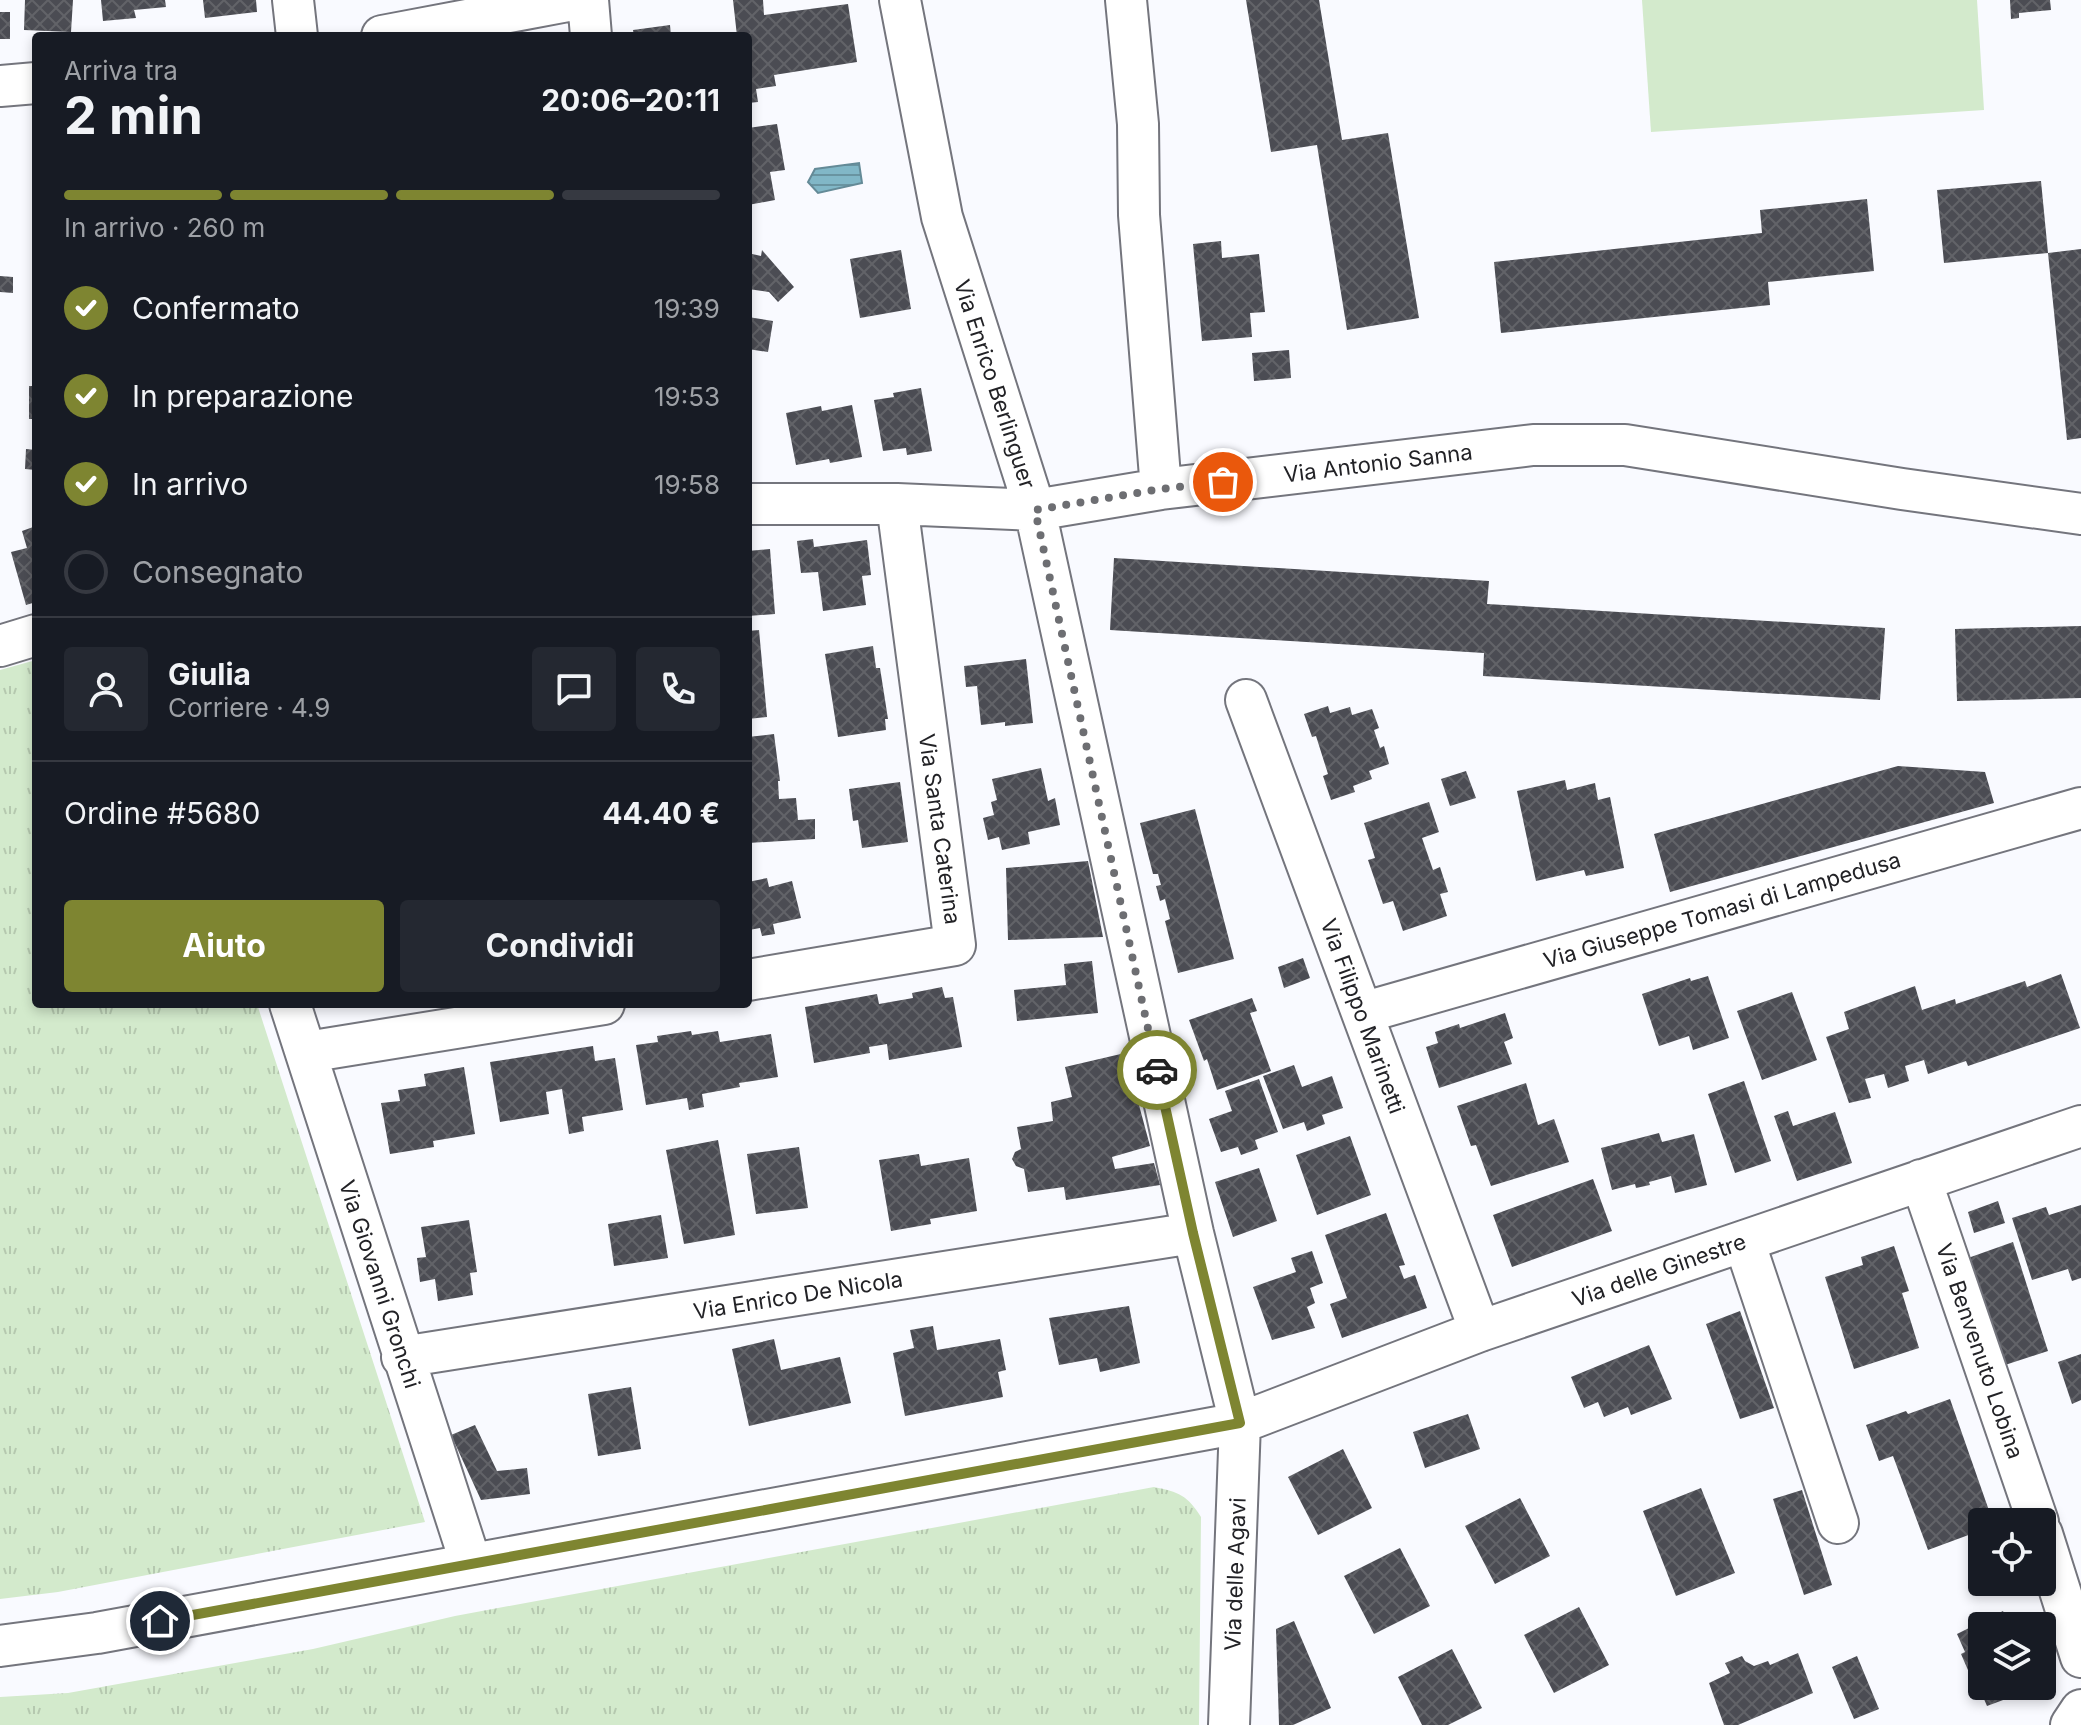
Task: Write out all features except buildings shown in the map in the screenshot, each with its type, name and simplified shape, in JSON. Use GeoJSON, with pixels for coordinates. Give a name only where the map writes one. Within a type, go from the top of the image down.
{"type":"FeatureCollection","features":[{"type":"Feature","properties":{"kind":"street"},"geometry":{"type":"LineString","coordinates":[[293,0],[297,32]]}},
{"type":"Feature","properties":{"kind":"street"},"geometry":{"type":"LineString","coordinates":[[403,32],[573,0]]}},
{"type":"Feature","properties":{"kind":"street"},"geometry":{"type":"LineString","coordinates":[[588,0],[591,32]]}},
{"type":"Feature","properties":{"kind":"street","name":"Via Enrico Berlinguer"},"geometry":{"type":"LineString","coordinates":[[900,0],[942,217],[1035,510],[1193,1233],[1240,1423]]}},
{"type":"Feature","properties":{"kind":"street"},"geometry":{"type":"LineString","coordinates":[[1126,0],[1138,124],[1139,215],[1161,489]]}},
{"type":"Feature","properties":{"kind":"street"},"geometry":{"type":"LineString","coordinates":[[0,86],[32,83]]}},
{"type":"Feature","properties":{"kind":"street","name":"Via Antonio Sanna"},"geometry":{"type":"LineString","coordinates":[[752,504],[897,504],[1035,510],[1161,489],[1533,445],[1625,445],[2081,514]]}},
{"type":"Feature","properties":{"kind":"street","name":"Via Santa Caterina"},"geometry":{"type":"LineString","coordinates":[[752,979],[955,945],[897,504]]}},
{"type":"Feature","properties":{"kind":"street"},"geometry":{"type":"LineString","coordinates":[[0,646],[32,636]]}},
{"type":"Feature","properties":{"kind":"street","name":"Via Filippo Marinetti"},"geometry":{"type":"LineString","coordinates":[[1246,700],[1480,1331]]}},
{"type":"Feature","properties":{"kind":"street","name":"Via Giuseppe Tomasi di Lampedusa"},"geometry":{"type":"LineString","coordinates":[[1362,1013],[2081,808]]}},
{"type":"Feature","properties":{"kind":"street","name":"Via Giovanni Gronchi"},"geometry":{"type":"LineString","coordinates":[[291,1008],[471,1564]]}},
{"type":"Feature","properties":{"kind":"street"},"geometry":{"type":"LineString","coordinates":[[307,1052],[579,1008]]}},
{"type":"Feature","properties":{"kind":"street","name":"Via delle Ginestre"},"geometry":{"type":"LineString","coordinates":[[0,1646],[97,1633],[1240,1423],[1480,1331],[2081,1126]]}},
{"type":"Feature","properties":{"kind":"street","name":"Via Benvenuto Lobina"},"geometry":{"type":"LineString","coordinates":[[1921,1180],[2033,1508]]}},
{"type":"Feature","properties":{"kind":"street","name":"Via Enrico De Nicola"},"geometry":{"type":"LineString","coordinates":[[402,1357],[1193,1233]]}},
{"type":"Feature","properties":{"kind":"street"},"geometry":{"type":"LineString","coordinates":[[1744,1241],[1838,1523]]}},
{"type":"Feature","properties":{"kind":"street","name":"Via delle Agavi"},"geometry":{"type":"LineString","coordinates":[[1229,1725],[1240,1423]]}},
{"type":"Feature","properties":{"kind":"street"},"geometry":{"type":"LineString","coordinates":[[2056,1573],[2079,1638]]}},
{"type":"Feature","properties":{"kind":"street"},"geometry":{"type":"LineString","coordinates":[[2071,1725],[2081,1710]]}},
{"type":"Feature","properties":{"kind":"green space"},"geometry":{"type":"Polygon","coordinates":[[[1642,0],[1977,0],[1984,110],[1651,132],[1642,0]]]}},
{"type":"Feature","properties":{"kind":"green space"},"geometry":{"type":"Polygon","coordinates":[[[32,661],[32,1008],[258,1008],[425,1522],[58,1592],[0,1599],[0,670],[32,661]]]}},
{"type":"Feature","properties":{"kind":"green space"},"geometry":{"type":"Polygon","coordinates":[[[1154,1487],[1182,1496],[1201,1517],[1199,1725],[0,1725],[0,1697],[68,1693],[313,1649],[455,1616],[1154,1487]]]}},
{"type":"Feature","properties":{"kind":"water"},"geometry":{"type":"Polygon","coordinates":[[[859,163],[862,183],[818,193],[808,182],[815,169],[859,163]]]}},
{"type":"Feature","properties":{"kind":"way so far"},"geometry":{"type":"LineString","coordinates":[[1157,1070],[1035,510],[1223,482]]}},
{"type":"Feature","properties":{"kind":"route"},"geometry":{"type":"LineString","coordinates":[[160,1621],[1240,1423],[1157,1070]]}}]}
